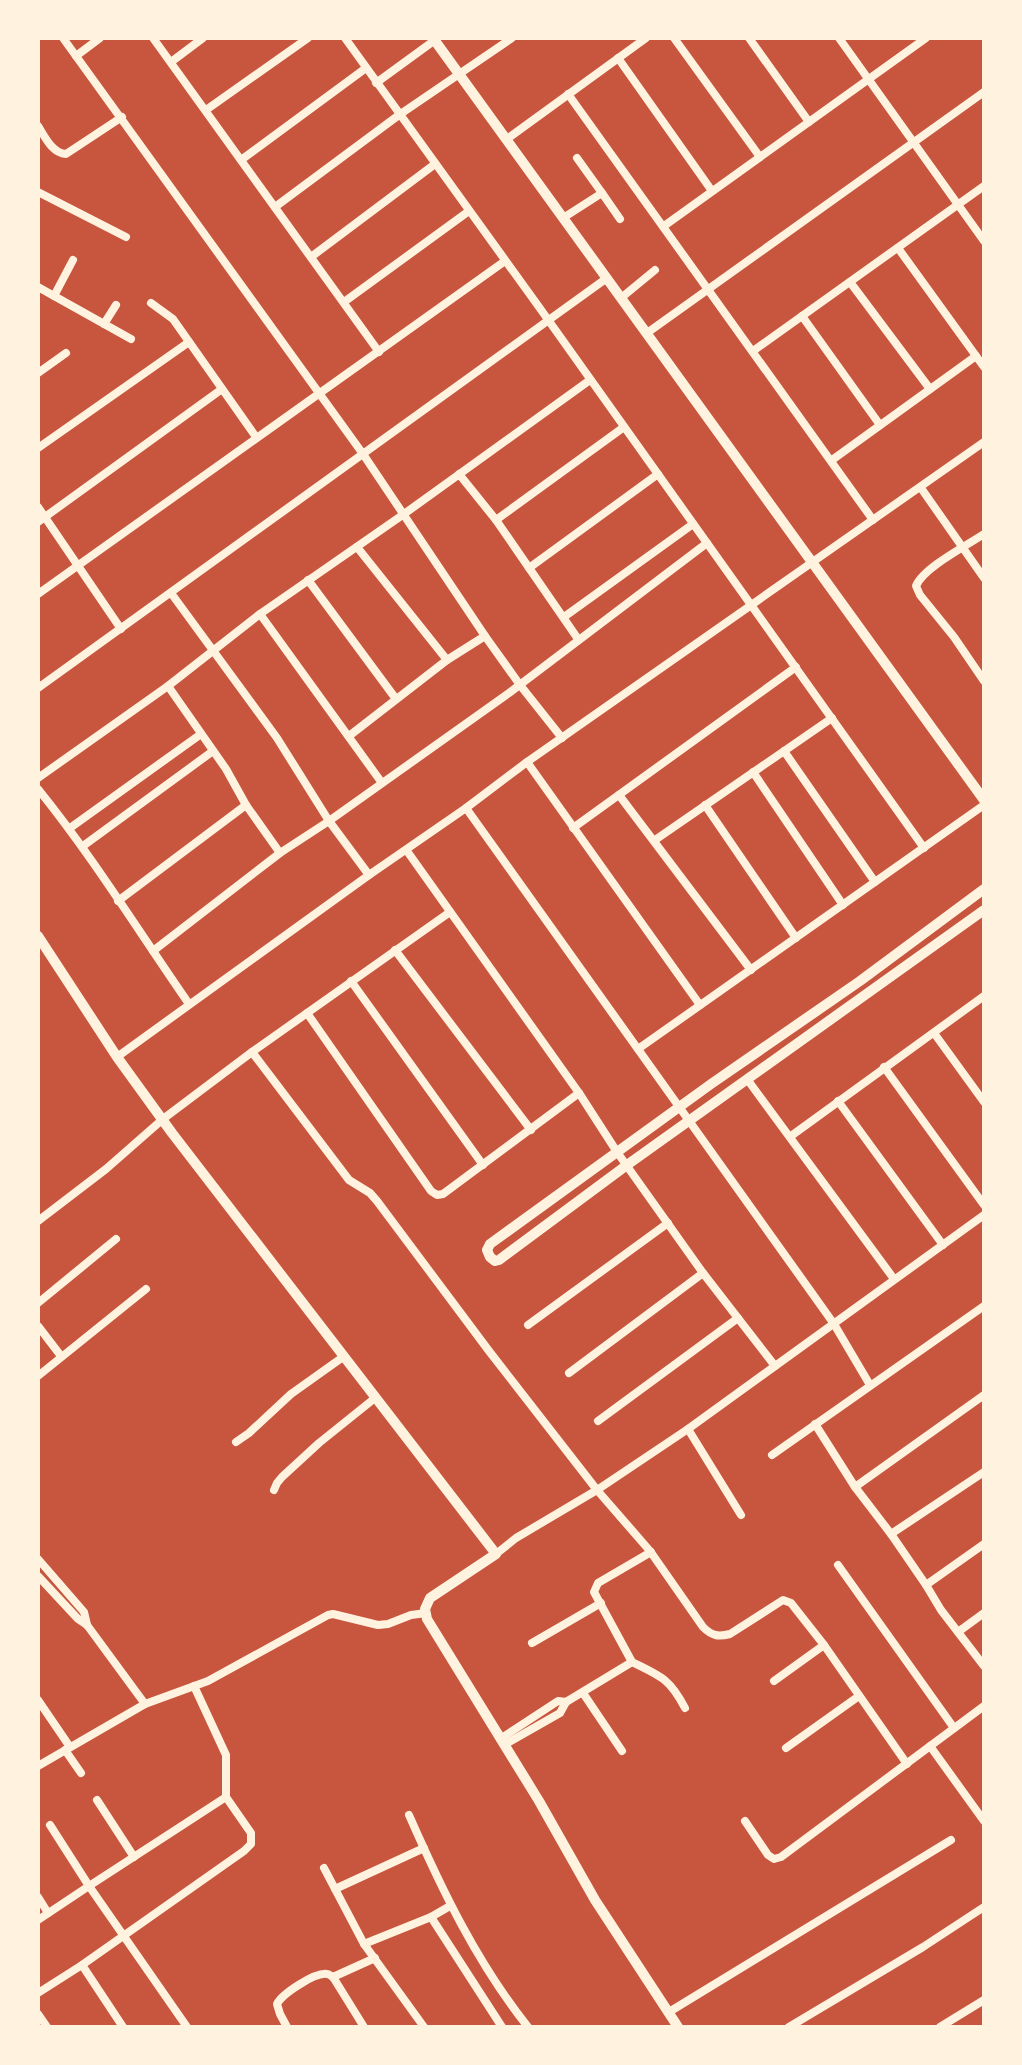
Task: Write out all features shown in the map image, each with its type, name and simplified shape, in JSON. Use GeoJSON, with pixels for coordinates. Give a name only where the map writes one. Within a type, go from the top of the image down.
{"type":"FeatureCollection","features":[{"type":"Feature","properties":{"kind":"street"},"geometry":{"type":"LineString","coordinates":[[63,38],[321,394],[485,636],[562,738]]}},
{"type":"Feature","properties":{"kind":"street"},"geometry":{"type":"LineString","coordinates":[[76,56],[100,38]]}},
{"type":"Feature","properties":{"kind":"street"},"geometry":{"type":"LineString","coordinates":[[153,38],[379,352]]}},
{"type":"Feature","properties":{"kind":"street"},"geometry":{"type":"LineString","coordinates":[[171,62],[203,38]]}},
{"type":"Feature","properties":{"kind":"street"},"geometry":{"type":"LineString","coordinates":[[206,110],[308,38]]}},
{"type":"Feature","properties":{"kind":"street"},"geometry":{"type":"LineString","coordinates":[[345,38],[924,848]]}},
{"type":"Feature","properties":{"kind":"street"},"geometry":{"type":"LineString","coordinates":[[275,207],[399,115],[512,38]]}},
{"type":"Feature","properties":{"kind":"street"},"geometry":{"type":"LineString","coordinates":[[507,139],[646,38]]}},
{"type":"Feature","properties":{"kind":"street"},"geometry":{"type":"LineString","coordinates":[[674,38],[760,157]]}},
{"type":"Feature","properties":{"kind":"street"},"geometry":{"type":"LineString","coordinates":[[749,38],[809,122]]}},
{"type":"Feature","properties":{"kind":"street"},"geometry":{"type":"LineString","coordinates":[[839,38],[984,241]]}},
{"type":"Feature","properties":{"kind":"street"},"geometry":{"type":"LineString","coordinates":[[664,226],[926,38]]}},
{"type":"Feature","properties":{"kind":"street"},"geometry":{"type":"LineString","coordinates":[[376,83],[434,39],[984,802],[924,848],[638,1049]]}},
{"type":"Feature","properties":{"kind":"street"},"geometry":{"type":"LineString","coordinates":[[618,58],[712,191]]}},
{"type":"Feature","properties":{"kind":"street"},"geometry":{"type":"LineString","coordinates":[[241,160],[366,68]]}},
{"type":"Feature","properties":{"kind":"street"},"geometry":{"type":"LineString","coordinates":[[647,333],[984,92]]}},
{"type":"Feature","properties":{"kind":"street"},"geometry":{"type":"LineString","coordinates":[[568,94],[873,520]]}},
{"type":"Feature","properties":{"kind":"street"},"geometry":{"type":"LineString","coordinates":[[38,126],[53,149],[66,154],[122,117]]}},
{"type":"Feature","properties":{"kind":"street"},"geometry":{"type":"LineString","coordinates":[[577,158],[620,219]]}},
{"type":"Feature","properties":{"kind":"street"},"geometry":{"type":"LineString","coordinates":[[311,257],[435,164]]}},
{"type":"Feature","properties":{"kind":"street"},"geometry":{"type":"LineString","coordinates":[[753,351],[984,186]]}},
{"type":"Feature","properties":{"kind":"street"},"geometry":{"type":"LineString","coordinates":[[38,192],[126,237]]}},
{"type":"Feature","properties":{"kind":"street"},"geometry":{"type":"LineString","coordinates":[[563,218],[602,193]]}},
{"type":"Feature","properties":{"kind":"street"},"geometry":{"type":"LineString","coordinates":[[344,302],[469,211]]}},
{"type":"Feature","properties":{"kind":"street"},"geometry":{"type":"LineString","coordinates":[[898,248],[984,367]]}},
{"type":"Feature","properties":{"kind":"street"},"geometry":{"type":"LineString","coordinates":[[54,296],[73,260]]}},
{"type":"Feature","properties":{"kind":"street"},"geometry":{"type":"LineString","coordinates":[[38,594],[505,261]]}},
{"type":"Feature","properties":{"kind":"street"},"geometry":{"type":"LineString","coordinates":[[621,298],[655,270]]}},
{"type":"Feature","properties":{"kind":"street"},"geometry":{"type":"LineString","coordinates":[[38,688],[607,278]]}},
{"type":"Feature","properties":{"kind":"street"},"geometry":{"type":"LineString","coordinates":[[850,282],[930,389]]}},
{"type":"Feature","properties":{"kind":"street"},"geometry":{"type":"LineString","coordinates":[[38,287],[131,339]]}},
{"type":"Feature","properties":{"kind":"street"},"geometry":{"type":"LineString","coordinates":[[151,303],[173,319],[256,437]]}},
{"type":"Feature","properties":{"kind":"street"},"geometry":{"type":"LineString","coordinates":[[104,324],[116,305]]}},
{"type":"Feature","properties":{"kind":"street"},"geometry":{"type":"LineString","coordinates":[[802,316],[880,425]]}},
{"type":"Feature","properties":{"kind":"street"},"geometry":{"type":"LineString","coordinates":[[38,448],[189,342]]}},
{"type":"Feature","properties":{"kind":"street"},"geometry":{"type":"LineString","coordinates":[[38,373],[66,353]]}},
{"type":"Feature","properties":{"kind":"street"},"geometry":{"type":"LineString","coordinates":[[832,460],[976,356]]}},
{"type":"Feature","properties":{"kind":"street"},"geometry":{"type":"LineString","coordinates":[[38,778],[168,686],[260,614],[590,380]]}},
{"type":"Feature","properties":{"kind":"street"},"geometry":{"type":"LineString","coordinates":[[41,520],[222,389]]}},
{"type":"Feature","properties":{"kind":"street"},"geometry":{"type":"LineString","coordinates":[[496,520],[624,427]]}},
{"type":"Feature","properties":{"kind":"street"},"geometry":{"type":"LineString","coordinates":[[117,1057],[527,762],[984,442]]}},
{"type":"Feature","properties":{"kind":"street"},"geometry":{"type":"LineString","coordinates":[[459,474],[496,520],[578,639]]}},
{"type":"Feature","properties":{"kind":"street"},"geometry":{"type":"LineString","coordinates":[[529,568],[658,474]]}},
{"type":"Feature","properties":{"kind":"street"},"geometry":{"type":"LineString","coordinates":[[921,488],[984,578]]}},
{"type":"Feature","properties":{"kind":"street"},"geometry":{"type":"LineString","coordinates":[[38,507],[41,520],[121,629]]}},
{"type":"Feature","properties":{"kind":"street"},"geometry":{"type":"LineString","coordinates":[[564,617],[693,524]]}},
{"type":"Feature","properties":{"kind":"street"},"geometry":{"type":"LineString","coordinates":[[984,534],[931,568],[919,578],[916,586],[984,681]]}},
{"type":"Feature","properties":{"kind":"street"},"geometry":{"type":"LineString","coordinates":[[153,951],[280,853],[520,685],[707,543]]}},
{"type":"Feature","properties":{"kind":"street"},"geometry":{"type":"LineString","coordinates":[[357,547],[447,660]]}},
{"type":"Feature","properties":{"kind":"street"},"geometry":{"type":"LineString","coordinates":[[308,580],[396,699]]}},
{"type":"Feature","properties":{"kind":"street"},"geometry":{"type":"LineString","coordinates":[[171,593],[277,738],[329,821],[369,875]]}},
{"type":"Feature","properties":{"kind":"street"},"geometry":{"type":"LineString","coordinates":[[260,614],[382,783]]}},
{"type":"Feature","properties":{"kind":"street"},"geometry":{"type":"LineString","coordinates":[[349,736],[447,660],[485,636]]}},
{"type":"Feature","properties":{"kind":"street"},"geometry":{"type":"LineString","coordinates":[[573,828],[796,667]]}},
{"type":"Feature","properties":{"kind":"street"},"geometry":{"type":"LineString","coordinates":[[168,686],[280,853]]}},
{"type":"Feature","properties":{"kind":"street"},"geometry":{"type":"LineString","coordinates":[[655,840],[832,718]]}},
{"type":"Feature","properties":{"kind":"street"},"geometry":{"type":"LineString","coordinates":[[70,828],[201,734]]}},
{"type":"Feature","properties":{"kind":"street"},"geometry":{"type":"LineString","coordinates":[[83,846],[213,751]]}},
{"type":"Feature","properties":{"kind":"street"},"geometry":{"type":"LineString","coordinates":[[784,751],[875,882]]}},
{"type":"Feature","properties":{"kind":"street"},"geometry":{"type":"LineString","coordinates":[[527,762],[700,1005]]}},
{"type":"Feature","properties":{"kind":"street"},"geometry":{"type":"LineString","coordinates":[[753,772],[843,905]]}},
{"type":"Feature","properties":{"kind":"street"},"geometry":{"type":"LineString","coordinates":[[38,789],[83,846],[189,1004]]}},
{"type":"Feature","properties":{"kind":"street"},"geometry":{"type":"LineString","coordinates":[[619,795],[751,970]]}},
{"type":"Feature","properties":{"kind":"street"},"geometry":{"type":"LineString","coordinates":[[118,901],[246,805]]}},
{"type":"Feature","properties":{"kind":"street"},"geometry":{"type":"LineString","coordinates":[[705,805],[796,938]]}},
{"type":"Feature","properties":{"kind":"street"},"geometry":{"type":"LineString","coordinates":[[466,808],[834,1324],[870,1385]]}},
{"type":"Feature","properties":{"kind":"street"},"geometry":{"type":"LineString","coordinates":[[407,851],[703,1273],[775,1366]]}},
{"type":"Feature","properties":{"kind":"street"},"geometry":{"type":"LineString","coordinates":[[984,889],[488,1246],[490,1257],[499,1260],[984,910]]}},
{"type":"Feature","properties":{"kind":"street"},"geometry":{"type":"LineString","coordinates":[[38,1221],[106,1169],[163,1119],[252,1052],[450,912]]}},
{"type":"Feature","properties":{"kind":"street"},"geometry":{"type":"LineString","coordinates":[[38,936],[117,1057],[496,1554]]}},
{"type":"Feature","properties":{"kind":"street"},"geometry":{"type":"LineString","coordinates":[[395,950],[531,1130]]}},
{"type":"Feature","properties":{"kind":"street"},"geometry":{"type":"LineString","coordinates":[[351,981],[483,1165]]}},
{"type":"Feature","properties":{"kind":"street"},"geometry":{"type":"LineString","coordinates":[[791,1136],[983,998]]}},
{"type":"Feature","properties":{"kind":"street"},"geometry":{"type":"LineString","coordinates":[[307,1013],[431,1191],[437,1195],[443,1194],[579,1093]]}},
{"type":"Feature","properties":{"kind":"street"},"geometry":{"type":"LineString","coordinates":[[934,1033],[984,1102]]}},
{"type":"Feature","properties":{"kind":"street"},"geometry":{"type":"LineString","coordinates":[[252,1052],[349,1180],[377,1201],[597,1490],[651,1552],[703,1627],[712,1635],[730,1634],[783,1600],[788,1601],[824,1645],[907,1764]]}},
{"type":"Feature","properties":{"kind":"street"},"geometry":{"type":"LineString","coordinates":[[884,1067],[984,1205]]}},
{"type":"Feature","properties":{"kind":"street"},"geometry":{"type":"LineString","coordinates":[[747,1079],[894,1279]]}},
{"type":"Feature","properties":{"kind":"street"},"geometry":{"type":"LineString","coordinates":[[838,1101],[943,1245]]}},
{"type":"Feature","properties":{"kind":"street"},"geometry":{"type":"LineString","coordinates":[[678,2027],[595,1900],[539,1801],[427,1619],[425,1609],[430,1598],[516,1538],[597,1490],[688,1429],[984,1215]]}},
{"type":"Feature","properties":{"kind":"street"},"geometry":{"type":"LineString","coordinates":[[528,1325],[668,1223]]}},
{"type":"Feature","properties":{"kind":"street"},"geometry":{"type":"LineString","coordinates":[[38,1303],[116,1239]]}},
{"type":"Feature","properties":{"kind":"street"},"geometry":{"type":"LineString","coordinates":[[569,1373],[703,1273]]}},
{"type":"Feature","properties":{"kind":"street"},"geometry":{"type":"LineString","coordinates":[[38,1376],[146,1289]]}},
{"type":"Feature","properties":{"kind":"street"},"geometry":{"type":"LineString","coordinates":[[772,1455],[984,1306]]}},
{"type":"Feature","properties":{"kind":"street"},"geometry":{"type":"LineString","coordinates":[[598,1421],[738,1318]]}},
{"type":"Feature","properties":{"kind":"street"},"geometry":{"type":"LineString","coordinates":[[38,1326],[61,1356]]}},
{"type":"Feature","properties":{"kind":"street"},"geometry":{"type":"LineString","coordinates":[[236,1442],[291,1394],[343,1357]]}},
{"type":"Feature","properties":{"kind":"street"},"geometry":{"type":"LineString","coordinates":[[855,1487],[984,1395]]}},
{"type":"Feature","properties":{"kind":"street"},"geometry":{"type":"LineString","coordinates":[[274,1490],[277,1483],[319,1443],[375,1398]]}},
{"type":"Feature","properties":{"kind":"street"},"geometry":{"type":"LineString","coordinates":[[815,1424],[855,1487],[984,1666]]}},
{"type":"Feature","properties":{"kind":"street"},"geometry":{"type":"LineString","coordinates":[[688,1429],[741,1515]]}},
{"type":"Feature","properties":{"kind":"street"},"geometry":{"type":"LineString","coordinates":[[891,1534],[984,1472]]}},
{"type":"Feature","properties":{"kind":"street"},"geometry":{"type":"LineString","coordinates":[[926,1585],[984,1544]]}},
{"type":"Feature","properties":{"kind":"street"},"geometry":{"type":"LineString","coordinates":[[651,1552],[598,1583],[594,1592],[632,1662],[660,1675],[676,1690],[685,1708]]}},
{"type":"Feature","properties":{"kind":"street"},"geometry":{"type":"LineString","coordinates":[[38,1559],[84,1612],[87,1625]]}},
{"type":"Feature","properties":{"kind":"street"},"geometry":{"type":"LineString","coordinates":[[838,1565],[954,1728]]}},
{"type":"Feature","properties":{"kind":"street"},"geometry":{"type":"LineString","coordinates":[[49,1572],[40,1578],[87,1625],[145,1704]]}},
{"type":"Feature","properties":{"kind":"street"},"geometry":{"type":"LineString","coordinates":[[532,1643],[601,1603]]}},
{"type":"Feature","properties":{"kind":"street"},"geometry":{"type":"LineString","coordinates":[[38,1766],[145,1704],[222,1673],[328,1615],[388,1624],[426,1613]]}},
{"type":"Feature","properties":{"kind":"street"},"geometry":{"type":"LineString","coordinates":[[958,1632],[984,1613]]}},
{"type":"Feature","properties":{"kind":"street"},"geometry":{"type":"LineString","coordinates":[[774,1681],[824,1645]]}},
{"type":"Feature","properties":{"kind":"street"},"geometry":{"type":"LineString","coordinates":[[502,1742],[560,1713],[566,1702],[632,1662]]}},
{"type":"Feature","properties":{"kind":"street"},"geometry":{"type":"LineString","coordinates":[[38,1993],[251,1844],[251,1833],[226,1797],[226,1755],[194,1686]]}},
{"type":"Feature","properties":{"kind":"street"},"geometry":{"type":"LineString","coordinates":[[583,1693],[622,1751]]}},
{"type":"Feature","properties":{"kind":"street"},"geometry":{"type":"LineString","coordinates":[[786,1748],[859,1696]]}},
{"type":"Feature","properties":{"kind":"street"},"geometry":{"type":"LineString","coordinates":[[38,1700],[81,1773]]}},
{"type":"Feature","properties":{"kind":"street"},"geometry":{"type":"LineString","coordinates":[[745,1821],[768,1855],[774,1859],[781,1857],[984,1706]]}},
{"type":"Feature","properties":{"kind":"street"},"geometry":{"type":"LineString","coordinates":[[930,1746],[984,1821]]}},
{"type":"Feature","properties":{"kind":"street"},"geometry":{"type":"LineString","coordinates":[[38,1920],[226,1797]]}},
{"type":"Feature","properties":{"kind":"street"},"geometry":{"type":"LineString","coordinates":[[973,1807],[984,1799]]}},
{"type":"Feature","properties":{"kind":"street"},"geometry":{"type":"LineString","coordinates":[[97,1800],[134,1857]]}},
{"type":"Feature","properties":{"kind":"street"},"geometry":{"type":"LineString","coordinates":[[409,1815],[450,1906],[493,1979],[528,2027]]}},
{"type":"Feature","properties":{"kind":"street"},"geometry":{"type":"LineString","coordinates":[[50,1825],[187,2027]]}},
{"type":"Feature","properties":{"kind":"street"},"geometry":{"type":"LineString","coordinates":[[669,2012],[951,1840]]}},
{"type":"Feature","properties":{"kind":"street"},"geometry":{"type":"LineString","coordinates":[[335,1889],[424,1848]]}},
{"type":"Feature","properties":{"kind":"street"},"geometry":{"type":"LineString","coordinates":[[324,1868],[364,1944],[424,2027]]}},
{"type":"Feature","properties":{"kind":"street"},"geometry":{"type":"LineString","coordinates":[[38,1897],[48,1913]]}},
{"type":"Feature","properties":{"kind":"street"},"geometry":{"type":"LineString","coordinates":[[364,1944],[450,1906]]}},
{"type":"Feature","properties":{"kind":"street"},"geometry":{"type":"LineString","coordinates":[[789,2027],[984,1907]]}},
{"type":"Feature","properties":{"kind":"street"},"geometry":{"type":"LineString","coordinates":[[431,1917],[502,2027]]}},
{"type":"Feature","properties":{"kind":"street"},"geometry":{"type":"LineString","coordinates":[[287,2027],[277,2004],[282,1996],[323,1974],[333,1977],[375,1958]]}},
{"type":"Feature","properties":{"kind":"street"},"geometry":{"type":"LineString","coordinates":[[82,1965],[123,2027]]}},
{"type":"Feature","properties":{"kind":"street"},"geometry":{"type":"LineString","coordinates":[[333,1977],[364,2027]]}},
{"type":"Feature","properties":{"kind":"street"},"geometry":{"type":"LineString","coordinates":[[940,2027],[984,2000]]}},
{"type":"Feature","properties":{"kind":"street"},"geometry":{"type":"LineString","coordinates":[[38,2014],[47,2027]]}}]}
